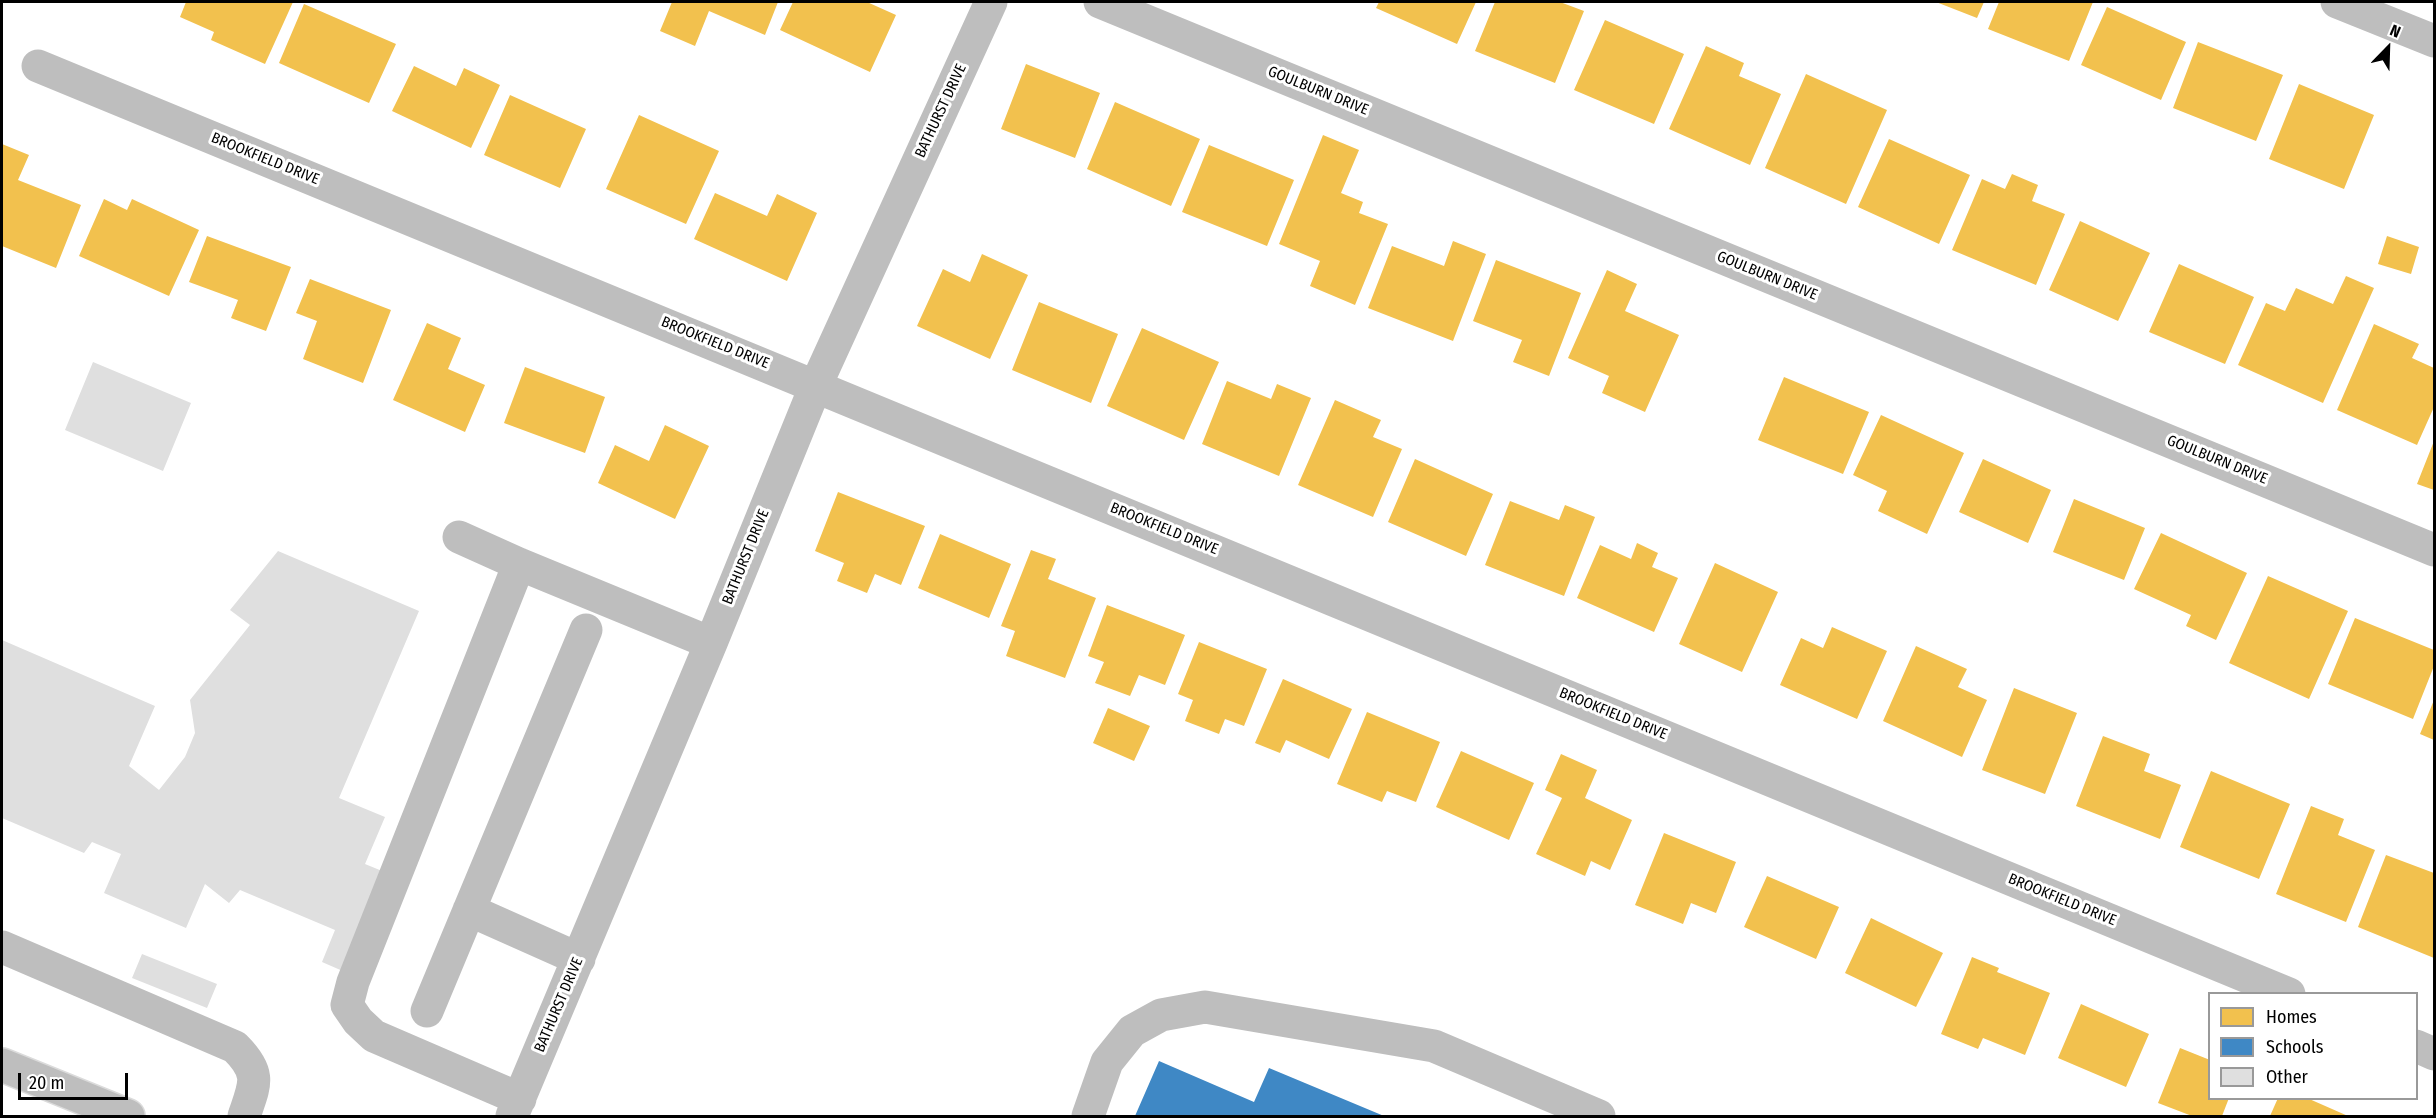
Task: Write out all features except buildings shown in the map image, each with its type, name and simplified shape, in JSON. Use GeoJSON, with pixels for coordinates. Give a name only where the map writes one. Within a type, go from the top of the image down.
{"type":"FeatureCollection","features":[{"type":"Feature","properties":{"kind":"street","name":"BATHURST DRIVE"},"geometry":{"type":"LineString","coordinates":[[516,1108],[711,643],[816,385],[991,2]]}},
{"type":"Feature","properties":{"kind":"street","name":"GOULBURN DRIVE"},"geometry":{"type":"LineString","coordinates":[[1100,2],[2434,550]]}},
{"type":"Feature","properties":{"kind":"street"},"geometry":{"type":"LineString","coordinates":[[2337,2],[2434,41]]}},
{"type":"Feature","properties":{"kind":"street","name":"BROOKFIELD DRIVE"},"geometry":{"type":"LineString","coordinates":[[38,66],[2287,992]]}},
{"type":"Feature","properties":{"kind":"street"},"geometry":{"type":"LineString","coordinates":[[459,537],[711,643]]}},
{"type":"Feature","properties":{"kind":"street"},"geometry":{"type":"LineString","coordinates":[[516,1108],[374,1036],[358,1021],[347,1005],[352,982],[519,564]]}},
{"type":"Feature","properties":{"kind":"street"},"geometry":{"type":"LineString","coordinates":[[427,1011],[585,630]]}},
{"type":"Feature","properties":{"kind":"street"},"geometry":{"type":"LineString","coordinates":[[469,910],[579,959]]}},
{"type":"Feature","properties":{"kind":"street"},"geometry":{"type":"LineString","coordinates":[[2,947],[236,1047],[249,1061],[256,1082],[244,1116]]}},
{"type":"Feature","properties":{"kind":"street"},"geometry":{"type":"LineString","coordinates":[[1088,1116],[1107,1062],[1132,1031],[1161,1015],[1205,1007],[1434,1046],[1599,1116]]}},
{"type":"Feature","properties":{"kind":"street"},"geometry":{"type":"LineString","coordinates":[[2418,1047],[2434,1053]]}},
{"type":"Feature","properties":{"kind":"street"},"geometry":{"type":"LineString","coordinates":[[2,1065],[128,1116]]}}]}
